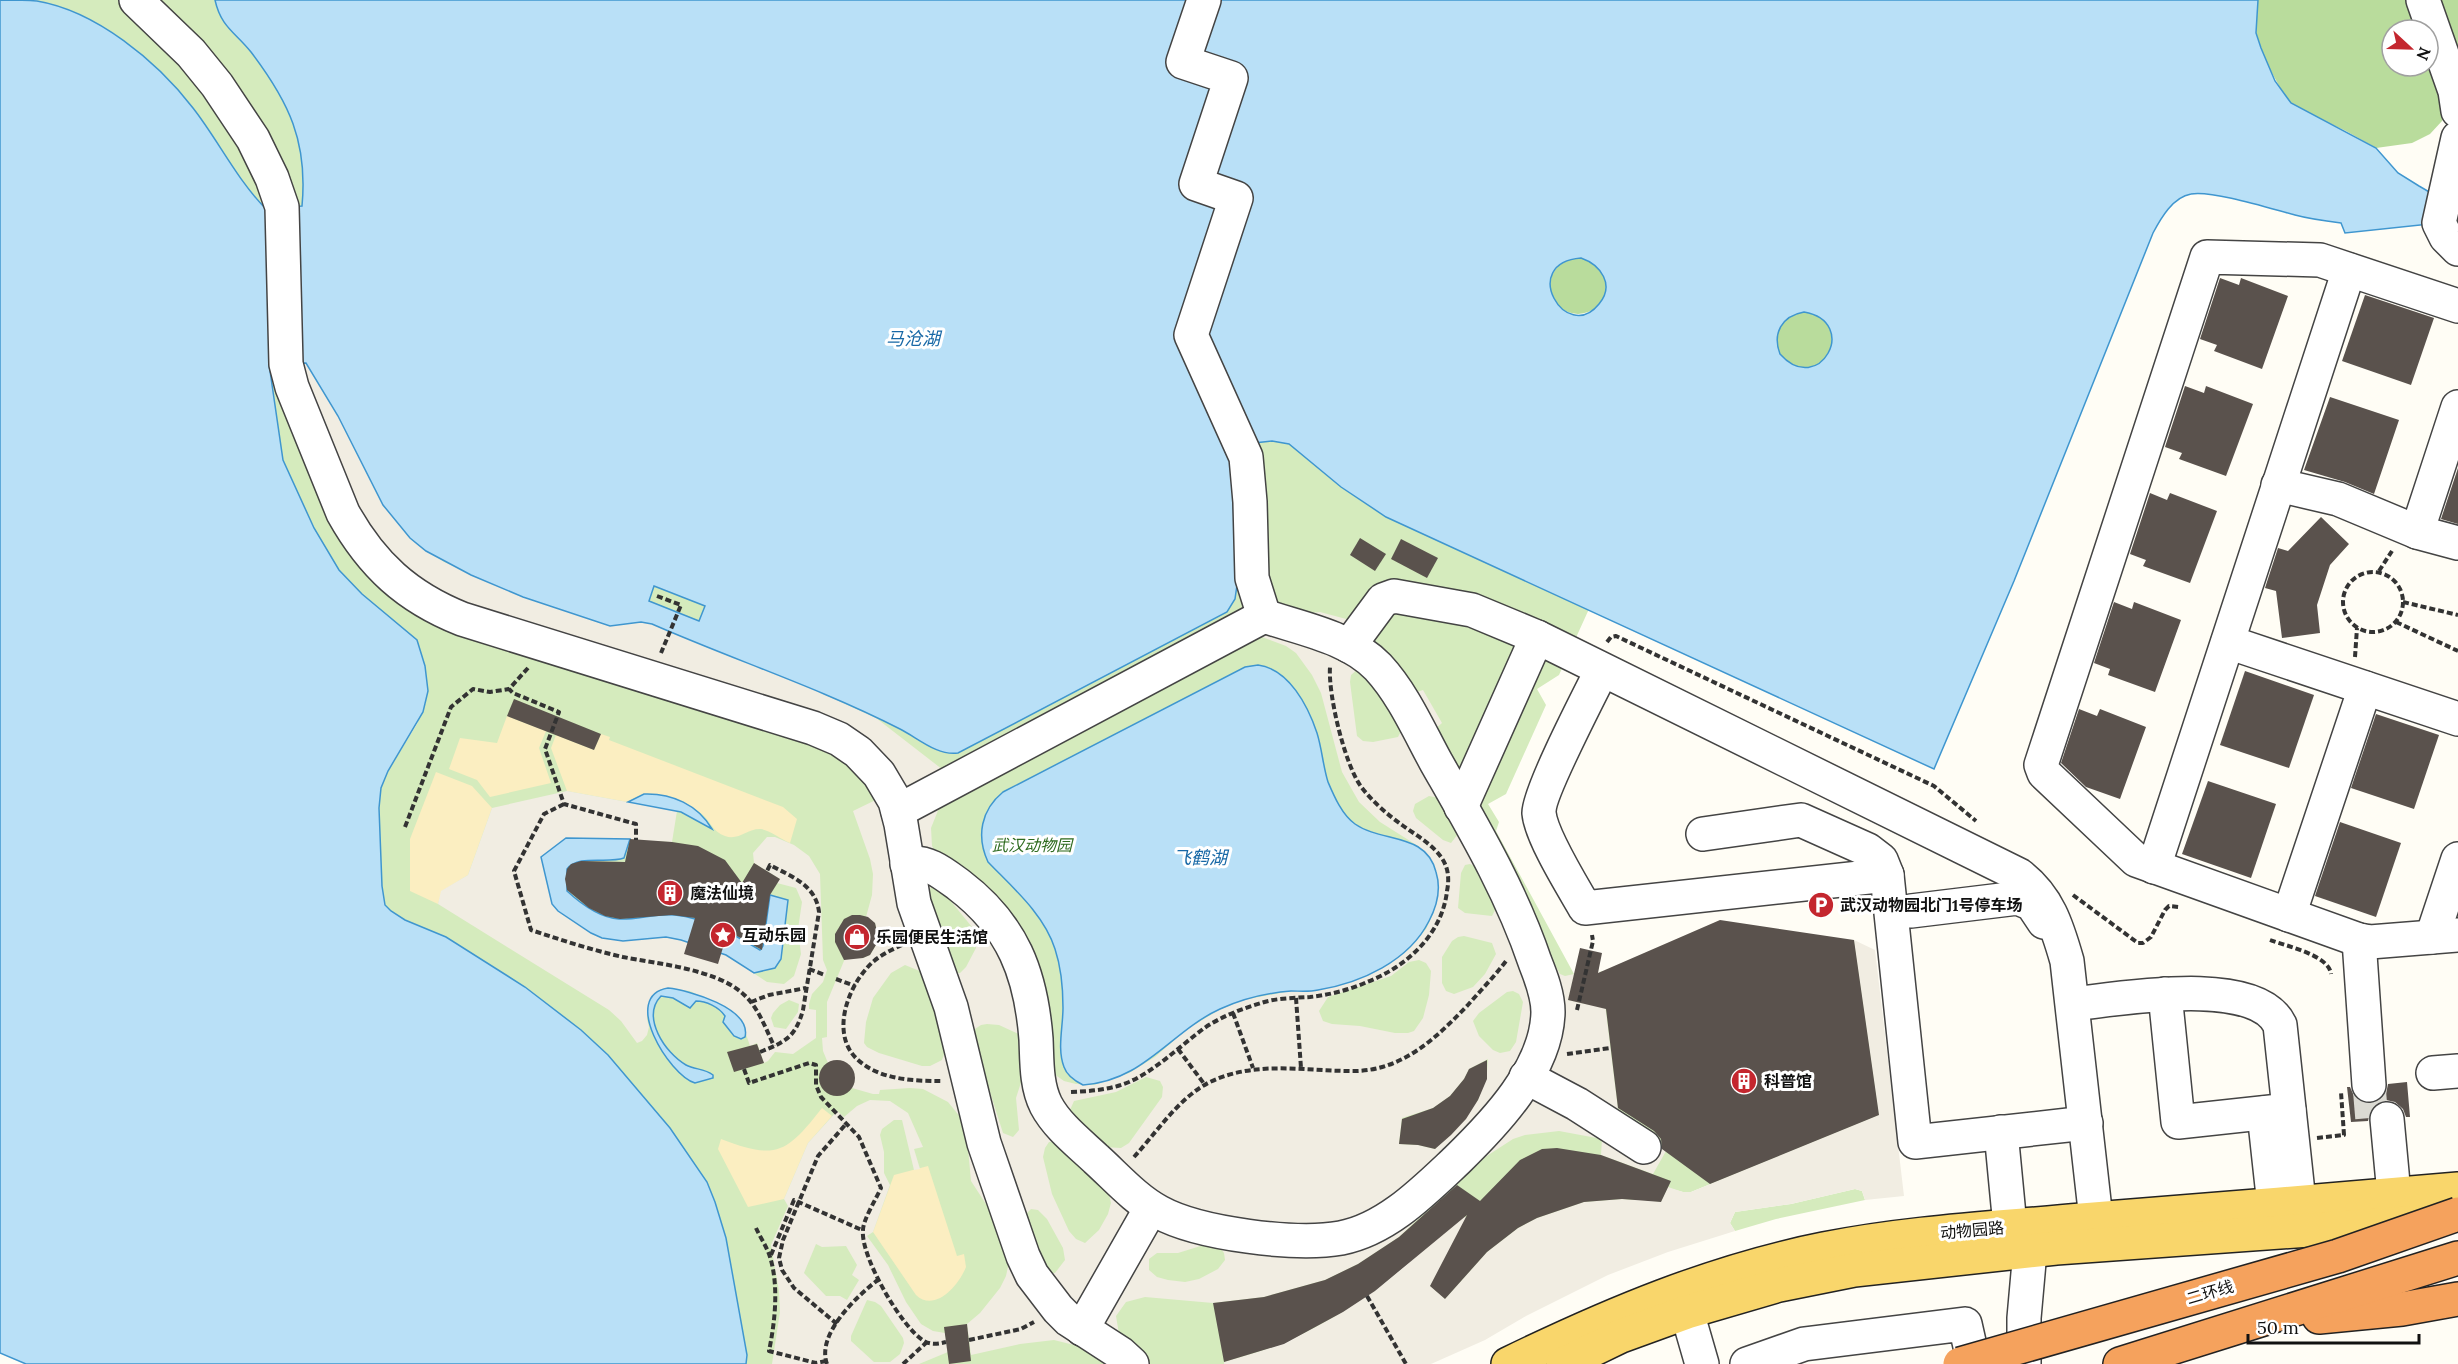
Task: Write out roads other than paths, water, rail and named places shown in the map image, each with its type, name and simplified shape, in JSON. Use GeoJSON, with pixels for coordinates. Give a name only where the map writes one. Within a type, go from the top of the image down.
{"type":"FeatureCollection","features":[{"type":"Feature","properties":{"kind":"highway","name":"二环线"},"geometry":{"type":"LineString","coordinates":[[1960,1364],[2338,1256],[2458,1214]]}},
{"type":"Feature","properties":{"kind":"highway"},"geometry":{"type":"LineString","coordinates":[[2120,1364],[2458,1258]]}},
{"type":"Feature","properties":{"kind":"highway"},"geometry":{"type":"LineString","coordinates":[[2252,1324],[2402,1309],[2458,1299]]}},
{"type":"Feature","properties":{"kind":"main road","name":"动物园路"},"geometry":{"type":"LineString","coordinates":[[1563,1364],[1621,1336],[1678,1315],[1779,1285],[2010,1239],[2091,1220],[2458,1189]]}},
{"type":"Feature","properties":{"kind":"main road","name":"动物园路"},"geometry":{"type":"LineString","coordinates":[[1508,1364],[1616,1314],[1731,1272],[1823,1249],[1943,1232],[2010,1239],[2458,1220]]}},
{"type":"Feature","properties":{"kind":"lane"},"geometry":{"type":"LineString","coordinates":[[136,0],[191,53],[217,85],[264,158],[282,207],[286,364],[292,387],[343,513],[354,533],[388,574],[414,595],[445,612],[774,714],[839,739],[858,752],[873,767],[891,792],[897,811],[914,903],[908,940],[944,983],[984,1143],[1023,1256],[1032,1275],[1070,1319],[1120,1353],[1132,1364]]}},
{"type":"Feature","properties":{"kind":"lane"},"geometry":{"type":"LineString","coordinates":[[1204,0],[1183,62],[1231,78],[1196,184],[1236,198],[1191,335],[1242,446],[1248,474],[1252,578],[1264,616]]}},
{"type":"Feature","properties":{"kind":"lane"},"geometry":{"type":"LineString","coordinates":[[2423,0],[2455,91],[2458,111]]}},
{"type":"Feature","properties":{"kind":"lane"},"geometry":{"type":"LineString","coordinates":[[2458,138],[2439,223],[2446,237],[2458,249]]}},
{"type":"Feature","properties":{"kind":"lane"},"geometry":{"type":"LineString","coordinates":[[2458,306],[2320,260],[2208,257],[2204,263],[2041,765],[2044,773],[2136,860],[2364,941],[2445,936],[2458,859]]}},
{"type":"Feature","properties":{"kind":"lane"},"geometry":{"type":"LineString","coordinates":[[2154,867],[2349,270]]}},
{"type":"Feature","properties":{"kind":"lane"},"geometry":{"type":"LineString","coordinates":[[2417,532],[2458,407]]}},
{"type":"Feature","properties":{"kind":"lane"},"geometry":{"type":"LineString","coordinates":[[2278,485],[2338,500],[2417,532],[2458,543]]}},
{"type":"Feature","properties":{"kind":"lane"},"geometry":{"type":"LineString","coordinates":[[1340,643],[1383,600],[1394,596],[1472,610],[1537,637],[2012,870],[2027,881],[2032,903],[2039,913],[2057,962],[2081,1123]]}},
{"type":"Feature","properties":{"kind":"lane"},"geometry":{"type":"LineString","coordinates":[[897,811],[1264,616],[1340,643],[1378,668],[1391,685],[1501,880],[1526,934],[1541,977],[1548,1010],[1543,1041],[1543,1064],[1557,1094],[1610,1123],[1644,1147]]}},
{"type":"Feature","properties":{"kind":"lane"},"geometry":{"type":"LineString","coordinates":[[1461,807],[1537,637]]}},
{"type":"Feature","properties":{"kind":"lane"},"geometry":{"type":"LineString","coordinates":[[2228,642],[2458,718]]}},
{"type":"Feature","properties":{"kind":"lane"},"geometry":{"type":"LineString","coordinates":[[1602,670],[1546,789],[1539,811],[1554,851],[1585,908],[1887,875]]}},
{"type":"Feature","properties":{"kind":"lane"},"geometry":{"type":"LineString","coordinates":[[2289,915],[2365,687]]}},
{"type":"Feature","properties":{"kind":"lane"},"geometry":{"type":"LineString","coordinates":[[1703,834],[1801,820],[1868,850],[1881,860],[1887,875],[1915,1142],[2081,1123]]}},
{"type":"Feature","properties":{"kind":"lane"},"geometry":{"type":"LineString","coordinates":[[907,864],[914,862],[924,864],[952,880],[986,909],[1009,939],[1021,961],[1030,993],[1042,1094],[1049,1110],[1116,1177],[1151,1208],[1180,1222],[1234,1233],[1281,1239],[1318,1240],[1346,1237],[1396,1214],[1438,1178],[1500,1116],[1543,1064]]}},
{"type":"Feature","properties":{"kind":"lane"},"geometry":{"type":"LineString","coordinates":[[1911,911],[2032,900]]}},
{"type":"Feature","properties":{"kind":"lane"},"geometry":{"type":"LineString","coordinates":[[2032,900],[2058,927],[2067,961],[2073,1004],[2081,1123],[2091,1220]]}},
{"type":"Feature","properties":{"kind":"lane"},"geometry":{"type":"LineString","coordinates":[[2364,941],[2376,1085]]}},
{"type":"Feature","properties":{"kind":"lane"},"geometry":{"type":"LineString","coordinates":[[2073,1004],[2165,994],[2211,994],[2258,1005],[2276,1016],[2280,1025],[2277,1111],[2286,1203]]}},
{"type":"Feature","properties":{"kind":"lane"},"geometry":{"type":"LineString","coordinates":[[2165,994],[2178,1122],[2277,1111]]}},
{"type":"Feature","properties":{"kind":"lane"},"geometry":{"type":"LineString","coordinates":[[2379,1120],[2385,1195]]}},
{"type":"Feature","properties":{"kind":"lane"},"geometry":{"type":"LineString","coordinates":[[1990,1133],[2024,1318],[2024,1364]]}},
{"type":"Feature","properties":{"kind":"lane"},"geometry":{"type":"LineString","coordinates":[[1070,1319],[1151,1208]]}},
{"type":"Feature","properties":{"kind":"lane"},"geometry":{"type":"LineString","coordinates":[[2010,1239],[2010,1364]]}},
{"type":"Feature","properties":{"kind":"lane"},"geometry":{"type":"LineString","coordinates":[[1678,1315],[1692,1363]]}},
{"type":"Feature","properties":{"kind":"lane"},"geometry":{"type":"LineString","coordinates":[[1747,1364],[1804,1344],[1965,1324],[1974,1364]]}},
{"type":"Feature","properties":{"kind":"water","name":"马沧湖"},"geometry":{"type":"Polygon","coordinates":[[[0,0],[37,1],[59,7],[81,15],[124,41],[162,73],[178,90],[202,120],[245,184],[265,208],[302,206],[303,183],[299,142],[276,88],[251,52],[225,23],[215,0],[2258,0],[2256,33],[2275,81],[2291,103],[2376,148],[2398,173],[2431,193],[2458,199],[2458,221],[2345,233],[2341,223],[2306,218],[2213,195],[2191,194],[2179,199],[2168,209],[2153,233],[2014,581],[1934,769],[1386,517],[1341,487],[1289,444],[1272,441],[1254,443],[1231,456],[1237,585],[1235,599],[1227,612],[958,753],[943,752],[839,700],[652,624],[641,622],[610,626],[523,597],[471,575],[426,551],[410,538],[383,505],[338,416],[306,363],[269,364],[283,460],[314,528],[339,570],[362,594],[417,640],[425,666],[428,691],[423,712],[388,771],[381,788],[379,808],[382,886],[385,905],[405,920],[446,937],[525,987],[581,1030],[608,1055],[670,1128],[707,1182],[715,1202],[726,1238],[747,1355],[746,1364],[26,1364],[0,1353],[0,0]],[[1581,258],[1562,263],[1553,273],[1550,286],[1554,298],[1562,309],[1573,315],[1586,314],[1599,304],[1606,290],[1604,276],[1594,265],[1581,258]],[[1804,312],[1796,314],[1785,322],[1778,333],[1780,354],[1795,365],[1808,367],[1820,363],[1828,353],[1832,341],[1830,329],[1821,318],[1804,312]],[[654,586],[649,601],[699,621],[705,606],[654,586]]]}},
{"type":"Feature","properties":{"kind":"water","name":"飞鹤湖"},"geometry":{"type":"Polygon","coordinates":[[[1258,665],[1269,668],[1288,681],[1303,701],[1317,733],[1328,782],[1346,816],[1366,830],[1413,844],[1431,859],[1438,884],[1432,915],[1409,948],[1396,959],[1367,976],[1334,987],[1272,993],[1228,1005],[1202,1019],[1156,1054],[1123,1075],[1104,1082],[1083,1085],[1069,1076],[1062,1060],[1063,993],[1055,949],[1050,936],[1035,913],[988,862],[982,843],[985,815],[1003,792],[1245,667],[1258,665]]]}},
{"type":"Feature","properties":{"kind":"water"},"geometry":{"type":"Polygon","coordinates":[[[644,794],[674,798],[683,802],[699,813],[712,829],[681,812],[628,802],[644,794]]]}},
{"type":"Feature","properties":{"kind":"water"},"geometry":{"type":"Polygon","coordinates":[[[566,838],[630,839],[624,858],[579,862],[567,869],[567,891],[591,909],[612,918],[668,915],[686,917],[719,928],[760,950],[763,946],[770,895],[788,900],[781,959],[775,968],[754,973],[726,955],[681,940],[666,937],[623,941],[602,938],[591,933],[558,911],[552,904],[541,857],[566,838]]]}},
{"type":"Feature","properties":{"kind":"water"},"geometry":{"type":"Polygon","coordinates":[[[668,988],[689,992],[717,1002],[739,1017],[745,1027],[745,1037],[741,1039],[734,1036],[723,1022],[725,1016],[716,1007],[704,1002],[696,1001],[690,1008],[673,998],[661,996],[655,1005],[655,1024],[658,1034],[670,1052],[686,1065],[710,1073],[713,1078],[695,1083],[684,1077],[662,1052],[654,1036],[648,1005],[654,994],[668,988]]]}},
{"type":"Feature","properties":{"kind":"tunnel"},"geometry":{"type":"LineString","coordinates":[[2369,1085],[2372,1121]]}},
{"type":"Feature","properties":{"kind":"place","name":"魔法仙境"},"geometry":{"type":"Point","coordinates":[670,893]}},
{"type":"Feature","properties":{"kind":"place","name":"武汉动物园北门1号停车场"},"geometry":{"type":"Point","coordinates":[1821,905]}},
{"type":"Feature","properties":{"kind":"place","name":"互动乐园"},"geometry":{"type":"Point","coordinates":[723,935]}},
{"type":"Feature","properties":{"kind":"place","name":"乐园便民生活馆"},"geometry":{"type":"Point","coordinates":[857,937]}},
{"type":"Feature","properties":{"kind":"place","name":"科普馆"},"geometry":{"type":"Point","coordinates":[1744,1081]}},
{"type":"Feature","properties":{"kind":"park label","name":"武汉动物园"},"geometry":{"type":"Point","coordinates":[1032,845]}}]}
